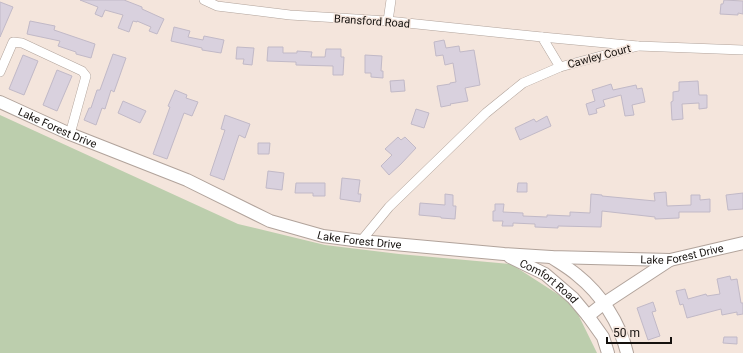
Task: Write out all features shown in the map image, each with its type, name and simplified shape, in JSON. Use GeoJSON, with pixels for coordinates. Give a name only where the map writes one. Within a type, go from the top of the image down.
{"type":"FeatureCollection","features":[{"type":"Feature","properties":{"kind":"street","name":"Bransford Road"},"geometry":{"type":"LineString","coordinates":[[204,0],[218,6],[290,15],[388,22],[638,46],[743,50]]}},
{"type":"Feature","properties":{"kind":"street"},"geometry":{"type":"LineString","coordinates":[[388,22],[391,0]]}},
{"type":"Feature","properties":{"kind":"street"},"geometry":{"type":"LineString","coordinates":[[361,241],[389,207],[486,113],[523,83],[560,67],[542,37]]}},
{"type":"Feature","properties":{"kind":"street"},"geometry":{"type":"LineString","coordinates":[[0,72],[13,42],[22,43],[82,71],[86,76],[70,134]]}},
{"type":"Feature","properties":{"kind":"street","name":"Cawley Court"},"geometry":{"type":"LineString","coordinates":[[560,67],[638,46]]}},
{"type":"Feature","properties":{"kind":"street","name":"Lake Forest Drive"},"geometry":{"type":"LineString","coordinates":[[0,102],[70,134],[187,180],[270,221],[323,236],[361,241],[504,254],[551,257],[670,260],[743,243]]}},
{"type":"Feature","properties":{"kind":"street","name":"Comfort Road"},"geometry":{"type":"LineString","coordinates":[[504,254],[545,274],[573,298],[603,337],[608,353]]}},
{"type":"Feature","properties":{"kind":"street","name":"Comfort Road"},"geometry":{"type":"LineString","coordinates":[[551,257],[577,274],[592,288],[619,329],[627,353]]}},
{"type":"Feature","properties":{"kind":"street"},"geometry":{"type":"LineString","coordinates":[[588,316],[603,304],[670,260]]}},
{"type":"Feature","properties":{"kind":"green space"},"geometry":{"type":"Polygon","coordinates":[[[0,115],[238,224],[325,245],[399,254],[511,264],[573,304],[597,353],[0,353],[0,115]]]}},
{"type":"Feature","properties":{"kind":"building"},"geometry":{"type":"Polygon","coordinates":[[[80,0],[124,0],[142,7],[142,9],[164,19],[157,34],[149,31],[151,27],[137,21],[133,21],[129,32],[118,28],[123,15],[105,10],[102,17],[95,14],[98,7],[80,0]]]}},
{"type":"Feature","properties":{"kind":"building"},"geometry":{"type":"Polygon","coordinates":[[[724,0],[743,1],[743,14],[720,14],[721,4],[723,4],[724,0]]]}},
{"type":"Feature","properties":{"kind":"building"},"geometry":{"type":"Polygon","coordinates":[[[0,2],[13,7],[0,37],[0,2]]]}},
{"type":"Feature","properties":{"kind":"building"},"geometry":{"type":"Polygon","coordinates":[[[30,21],[55,26],[54,30],[95,44],[91,58],[76,54],[76,52],[58,46],[60,41],[27,34],[30,21]]]}},
{"type":"Feature","properties":{"kind":"building"},"geometry":{"type":"Polygon","coordinates":[[[174,27],[190,31],[188,37],[203,40],[204,36],[224,40],[221,53],[202,50],[202,48],[171,41],[174,27]]]}},
{"type":"Feature","properties":{"kind":"building"},"geometry":{"type":"Polygon","coordinates":[[[444,40],[446,48],[459,46],[460,52],[474,50],[480,85],[465,88],[468,101],[441,107],[437,86],[456,82],[453,63],[445,65],[443,55],[436,56],[434,42],[444,40]]]}},
{"type":"Feature","properties":{"kind":"building"},"geometry":{"type":"Polygon","coordinates":[[[237,47],[254,48],[252,65],[243,64],[244,59],[236,59],[237,47]]]}},
{"type":"Feature","properties":{"kind":"building"},"geometry":{"type":"Polygon","coordinates":[[[268,47],[283,47],[283,53],[297,53],[297,51],[312,52],[311,57],[325,57],[326,49],[341,49],[341,57],[344,57],[343,75],[333,75],[333,66],[296,65],[296,62],[267,61],[268,47]]]}},
{"type":"Feature","properties":{"kind":"building"},"geometry":{"type":"Polygon","coordinates":[[[113,54],[126,58],[114,92],[111,90],[105,109],[102,108],[96,125],[84,120],[89,108],[91,108],[97,90],[100,90],[113,54]]]}},
{"type":"Feature","properties":{"kind":"building"},"geometry":{"type":"Polygon","coordinates":[[[23,55],[38,61],[24,95],[9,89],[23,55]]]}},
{"type":"Feature","properties":{"kind":"building"},"geometry":{"type":"Polygon","coordinates":[[[365,55],[382,56],[381,71],[383,71],[383,78],[371,77],[371,73],[365,73],[365,55]]]}},
{"type":"Feature","properties":{"kind":"building"},"geometry":{"type":"Polygon","coordinates":[[[57,70],[72,76],[57,111],[43,105],[57,70]]]}},
{"type":"Feature","properties":{"kind":"building"},"geometry":{"type":"Polygon","coordinates":[[[404,80],[405,91],[391,92],[390,81],[404,80]]]}},
{"type":"Feature","properties":{"kind":"building"},"geometry":{"type":"Polygon","coordinates":[[[698,81],[699,95],[707,95],[707,108],[699,109],[699,103],[682,104],[683,119],[672,120],[671,102],[673,101],[673,92],[679,91],[679,82],[698,81]]]}},
{"type":"Feature","properties":{"kind":"building"},"geometry":{"type":"Polygon","coordinates":[[[611,84],[613,90],[636,85],[637,89],[642,88],[645,102],[632,105],[634,115],[625,116],[621,95],[603,100],[605,106],[596,109],[597,113],[589,115],[586,104],[595,101],[592,90],[611,84]]]}},
{"type":"Feature","properties":{"kind":"building"},"geometry":{"type":"Polygon","coordinates":[[[175,90],[187,95],[186,98],[198,102],[192,116],[184,113],[167,159],[153,154],[170,107],[168,106],[175,90]]]}},
{"type":"Feature","properties":{"kind":"building"},"geometry":{"type":"Polygon","coordinates":[[[123,101],[146,111],[140,123],[118,113],[123,101]]]}},
{"type":"Feature","properties":{"kind":"building"},"geometry":{"type":"Polygon","coordinates":[[[416,109],[429,113],[424,128],[411,124],[416,109]]]}},
{"type":"Feature","properties":{"kind":"building"},"geometry":{"type":"Polygon","coordinates":[[[225,115],[250,124],[245,138],[239,135],[224,180],[210,175],[225,130],[221,129],[225,115]]]}},
{"type":"Feature","properties":{"kind":"building"},"geometry":{"type":"Polygon","coordinates":[[[547,116],[551,126],[520,140],[515,128],[534,119],[536,122],[547,116]]]}},
{"type":"Feature","properties":{"kind":"building"},"geometry":{"type":"Polygon","coordinates":[[[398,137],[401,140],[405,137],[416,148],[389,175],[381,166],[392,155],[385,149],[398,137]]]}},
{"type":"Feature","properties":{"kind":"building"},"geometry":{"type":"Polygon","coordinates":[[[258,143],[270,143],[269,154],[258,154],[258,143]]]}},
{"type":"Feature","properties":{"kind":"building"},"geometry":{"type":"Polygon","coordinates":[[[268,171],[284,173],[282,190],[266,188],[268,171]]]}},
{"type":"Feature","properties":{"kind":"building"},"geometry":{"type":"Polygon","coordinates":[[[342,178],[360,180],[358,194],[361,194],[360,202],[340,199],[342,178]]]}},
{"type":"Feature","properties":{"kind":"building"},"geometry":{"type":"Polygon","coordinates":[[[296,183],[325,183],[325,196],[313,196],[313,193],[295,193],[296,183]]]}},
{"type":"Feature","properties":{"kind":"building"},"geometry":{"type":"Polygon","coordinates":[[[518,183],[527,183],[527,192],[517,192],[518,183]]]}},
{"type":"Feature","properties":{"kind":"building"},"geometry":{"type":"Polygon","coordinates":[[[666,192],[667,206],[691,205],[691,195],[700,195],[700,200],[710,199],[710,212],[679,212],[679,218],[655,219],[655,217],[602,211],[601,227],[535,227],[535,224],[513,223],[513,226],[502,226],[503,221],[493,221],[495,204],[504,204],[503,212],[523,213],[523,216],[570,216],[570,212],[590,213],[591,194],[655,201],[654,193],[666,192]]]}},
{"type":"Feature","properties":{"kind":"building"},"geometry":{"type":"Polygon","coordinates":[[[743,193],[743,209],[728,210],[726,195],[743,193]]]}},
{"type":"Feature","properties":{"kind":"building"},"geometry":{"type":"Polygon","coordinates":[[[445,194],[453,195],[453,206],[456,206],[455,219],[419,215],[420,203],[445,205],[445,194]]]}},
{"type":"Feature","properties":{"kind":"building"},"geometry":{"type":"Polygon","coordinates":[[[730,276],[731,280],[737,279],[741,303],[743,303],[743,314],[737,315],[737,312],[722,315],[721,309],[687,318],[683,304],[680,305],[676,291],[685,289],[688,299],[706,294],[707,296],[720,294],[717,279],[730,276]]]}},
{"type":"Feature","properties":{"kind":"building"},"geometry":{"type":"Polygon","coordinates":[[[653,302],[656,311],[652,312],[660,336],[648,340],[637,308],[653,302]]]}},
{"type":"Feature","properties":{"kind":"building"},"geometry":{"type":"Polygon","coordinates":[[[724,337],[737,337],[737,344],[723,343],[724,337]]]}}]}
